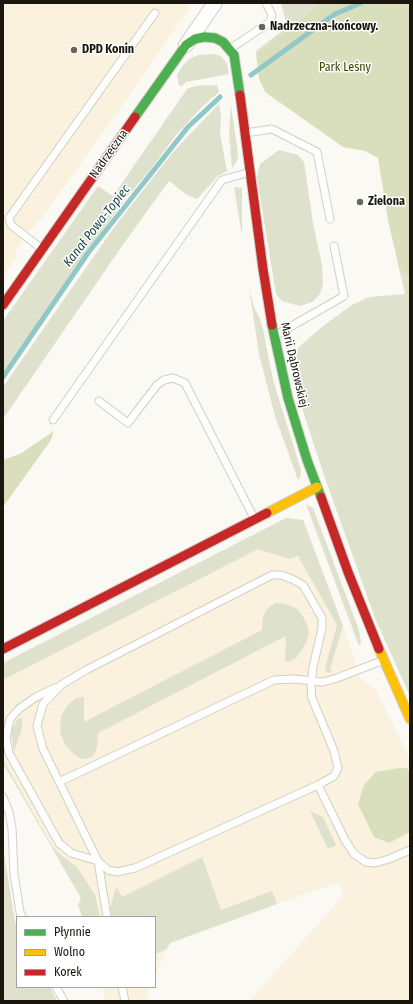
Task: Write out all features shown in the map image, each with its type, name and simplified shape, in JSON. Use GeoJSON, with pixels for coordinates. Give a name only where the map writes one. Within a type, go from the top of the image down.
{"type":"FeatureCollection","features":[{"type":"Feature","properties":{"kind":"street","name":"Nadrzeczna"},"geometry":{"type":"LineString","coordinates":[[3,305],[215,3]]}},
{"type":"Feature","properties":{"kind":"street"},"geometry":{"type":"LineString","coordinates":[[186,45],[195,39],[204,37],[215,38],[223,42],[230,49]]}},
{"type":"Feature","properties":{"kind":"street","name":"Marii Dąbrowskiej"},"geometry":{"type":"LineString","coordinates":[[230,49],[234,55],[236,63],[263,269],[274,336],[288,398],[307,460],[348,572],[410,719]]}},
{"type":"Feature","properties":{"kind":"street"},"geometry":{"type":"LineString","coordinates":[[3,648],[317,487]]}},
{"type":"Feature","properties":{"kind":"lane"},"geometry":{"type":"LineString","coordinates":[[230,49],[270,22],[272,15],[266,3]]}},
{"type":"Feature","properties":{"kind":"lane"},"geometry":{"type":"LineString","coordinates":[[42,249],[11,226],[9,218],[155,13]]}},
{"type":"Feature","properties":{"kind":"lane"},"geometry":{"type":"LineString","coordinates":[[245,133],[272,129],[317,152],[330,219]]}},
{"type":"Feature","properties":{"kind":"lane"},"geometry":{"type":"LineString","coordinates":[[53,420],[222,180],[250,172]]}},
{"type":"Feature","properties":{"kind":"lane"},"geometry":{"type":"LineString","coordinates":[[274,336],[344,296],[334,246]]}},
{"type":"Feature","properties":{"kind":"lane"},"geometry":{"type":"LineString","coordinates":[[99,401],[128,423],[157,385],[164,380],[174,378],[185,383],[254,518]]}},
{"type":"Feature","properties":{"kind":"lane"},"geometry":{"type":"LineString","coordinates":[[272,575],[281,575],[303,585],[322,618],[322,628],[313,667],[312,681],[312,698],[334,751],[338,768],[334,776],[318,785],[135,868],[117,872],[108,870],[98,861],[70,853],[59,843],[9,753],[6,738],[10,719],[19,710],[36,698],[86,670],[272,575]]}},
{"type":"Feature","properties":{"kind":"lane"},"geometry":{"type":"LineString","coordinates":[[59,782],[274,680],[294,679],[323,682],[384,660]]}},
{"type":"Feature","properties":{"kind":"lane"},"geometry":{"type":"LineString","coordinates":[[61,685],[43,704],[37,726],[43,749],[98,861],[107,916]]}},
{"type":"Feature","properties":{"kind":"lane"},"geometry":{"type":"LineString","coordinates":[[318,785],[345,840],[354,854],[366,862],[376,863],[410,850]]}},
{"type":"Feature","properties":{"kind":"lane"},"geometry":{"type":"LineString","coordinates":[[3,797],[9,812],[12,828],[14,874],[22,916]]}},
{"type":"Feature","properties":{"kind":"lane"},"geometry":{"type":"LineString","coordinates":[[57,988],[64,1001]]}},
{"type":"Feature","properties":{"kind":"lane"},"geometry":{"type":"LineString","coordinates":[[122,988],[125,1001]]}},
{"type":"Feature","properties":{"kind":"shaded area"},"geometry":{"type":"Polygon","coordinates":[[[3,3],[186,3],[191,6],[42,218],[29,231],[16,251],[16,258],[3,276],[3,3]]]}},
{"type":"Feature","properties":{"kind":"shaded area"},"geometry":{"type":"Polygon","coordinates":[[[286,518],[303,520],[343,626],[361,679],[375,688],[410,759],[410,1001],[249,1001],[343,896],[339,882],[169,943],[156,975],[156,916],[82,916],[78,905],[81,898],[3,763],[3,663],[286,518]]]}},
{"type":"Feature","properties":{"kind":"shaded area"},"geometry":{"type":"Polygon","coordinates":[[[102,988],[151,988],[145,1001],[106,1001],[102,988]]]}},
{"type":"Feature","properties":{"kind":"green space"},"geometry":{"type":"Polygon","coordinates":[[[281,3],[320,3],[296,24],[256,53],[256,51],[287,27],[281,3]]]}},
{"type":"Feature","properties":{"kind":"green space","name":"Park Leśny"},"geometry":{"type":"Polygon","coordinates":[[[320,3],[410,3],[410,278],[399,268],[388,220],[378,158],[365,151],[343,147],[265,92],[259,79],[256,53],[296,24],[320,3]]]}},
{"type":"Feature","properties":{"kind":"green space"},"geometry":{"type":"Polygon","coordinates":[[[214,54],[221,56],[227,64],[229,74],[186,82],[181,87],[179,85],[177,75],[183,65],[191,58],[198,55],[214,54]]]}},
{"type":"Feature","properties":{"kind":"green space"},"geometry":{"type":"Polygon","coordinates":[[[217,85],[219,92],[202,107],[176,135],[150,170],[125,199],[3,372],[3,321],[98,186],[113,196],[187,89],[195,86],[217,85]]]}},
{"type":"Feature","properties":{"kind":"green space"},"geometry":{"type":"Polygon","coordinates":[[[219,104],[221,117],[220,134],[227,171],[218,176],[197,199],[187,195],[169,181],[122,246],[3,419],[3,387],[115,226],[173,152],[219,104]]]}},
{"type":"Feature","properties":{"kind":"green space"},"geometry":{"type":"Polygon","coordinates":[[[231,105],[238,154],[237,161],[232,168],[229,133],[231,105]]]}},
{"type":"Feature","properties":{"kind":"green space"},"geometry":{"type":"Polygon","coordinates":[[[279,150],[298,155],[304,162],[313,223],[322,265],[323,284],[320,294],[312,302],[300,306],[282,301],[276,294],[257,177],[260,164],[279,150]]]}},
{"type":"Feature","properties":{"kind":"green space"},"geometry":{"type":"Polygon","coordinates":[[[234,187],[242,188],[242,236],[234,187]]]}},
{"type":"Feature","properties":{"kind":"green space"},"geometry":{"type":"Polygon","coordinates":[[[399,268],[410,278],[410,696],[375,618],[326,481],[292,378],[293,360],[299,347],[323,326],[352,305],[369,297],[405,294],[399,268]]]}},
{"type":"Feature","properties":{"kind":"green space"},"geometry":{"type":"Polygon","coordinates":[[[249,288],[254,307],[263,329],[273,380],[301,470],[300,478],[298,480],[275,416],[259,354],[249,288]]]}},
{"type":"Feature","properties":{"kind":"green space"},"geometry":{"type":"Polygon","coordinates":[[[54,431],[51,440],[3,507],[3,460],[20,454],[54,431]]]}},
{"type":"Feature","properties":{"kind":"green space"},"geometry":{"type":"Polygon","coordinates":[[[306,504],[313,508],[359,630],[361,643],[359,646],[306,504]]]}},
{"type":"Feature","properties":{"kind":"green space"},"geometry":{"type":"Polygon","coordinates":[[[286,518],[303,520],[343,626],[330,669],[332,671],[330,673],[326,672],[325,668],[337,625],[298,556],[289,559],[258,549],[3,680],[3,663],[286,518]]]}},
{"type":"Feature","properties":{"kind":"green space"},"geometry":{"type":"Polygon","coordinates":[[[275,603],[286,604],[296,608],[307,624],[309,633],[307,641],[297,657],[291,661],[285,662],[286,636],[98,733],[97,747],[94,755],[90,758],[82,759],[66,746],[60,733],[61,716],[68,705],[76,698],[84,697],[84,722],[262,630],[263,616],[268,608],[275,603]]]}},
{"type":"Feature","properties":{"kind":"green space"},"geometry":{"type":"Polygon","coordinates":[[[19,718],[22,718],[22,728],[14,752],[11,731],[19,718]]]}},
{"type":"Feature","properties":{"kind":"green space"},"geometry":{"type":"Polygon","coordinates":[[[3,760],[52,846],[62,856],[77,867],[95,895],[100,916],[82,916],[78,905],[81,898],[3,763],[3,760]]]}},
{"type":"Feature","properties":{"kind":"green space"},"geometry":{"type":"Polygon","coordinates":[[[407,768],[410,773],[410,832],[389,843],[374,837],[358,804],[364,785],[376,772],[407,768]]]}},
{"type":"Feature","properties":{"kind":"green space"},"geometry":{"type":"Polygon","coordinates":[[[310,811],[323,817],[336,845],[328,849],[310,811]]]}},
{"type":"Feature","properties":{"kind":"green space"},"geometry":{"type":"Polygon","coordinates":[[[3,846],[16,924],[16,988],[50,988],[57,1001],[3,1001],[3,846]]]}},
{"type":"Feature","properties":{"kind":"green space"},"geometry":{"type":"Polygon","coordinates":[[[202,857],[221,910],[272,891],[277,904],[170,943],[167,949],[156,954],[156,916],[112,916],[110,909],[116,887],[122,897],[202,857]]]}},
{"type":"Feature","properties":{"kind":"waterway","name":"Kanał Powa-Topiec"},"geometry":{"type":"LineString","coordinates":[[251,75],[335,14],[361,3]]}},
{"type":"Feature","properties":{"kind":"waterway","name":"Kanał Powa-Topiec"},"geometry":{"type":"LineString","coordinates":[[3,377],[88,253],[188,127],[220,97]]}},
{"type":"Feature","properties":{"kind":"traffic: fast"},"geometry":{"type":"LineString","coordinates":[[135,117],[186,45],[195,39],[204,37],[215,38],[223,42],[234,55],[240,95]]}},
{"type":"Feature","properties":{"kind":"traffic: fast"},"geometry":{"type":"LineString","coordinates":[[272,325],[288,398],[307,460],[321,497]]}},
{"type":"Feature","properties":{"kind":"traffic: slow"},"geometry":{"type":"LineString","coordinates":[[267,513],[317,487]]}},
{"type":"Feature","properties":{"kind":"traffic: slow"},"geometry":{"type":"LineString","coordinates":[[379,649],[410,719]]}},
{"type":"Feature","properties":{"kind":"traffic: jam"},"geometry":{"type":"LineString","coordinates":[[240,95],[272,325]]}},
{"type":"Feature","properties":{"kind":"traffic: jam"},"geometry":{"type":"LineString","coordinates":[[3,305],[135,117]]}},
{"type":"Feature","properties":{"kind":"traffic: jam"},"geometry":{"type":"LineString","coordinates":[[321,497],[348,572],[379,649]]}},
{"type":"Feature","properties":{"kind":"traffic: jam"},"geometry":{"type":"LineString","coordinates":[[3,649],[267,513]]}},
{"type":"Feature","properties":{"kind":"place","name":"Nadrzeczna-końcowy."},"geometry":{"type":"Point","coordinates":[262,27]}},
{"type":"Feature","properties":{"kind":"place","name":"DPD Konin"},"geometry":{"type":"Point","coordinates":[74,50]}},
{"type":"Feature","properties":{"kind":"place","name":"Zielona"},"geometry":{"type":"Point","coordinates":[360,202]}}]}
